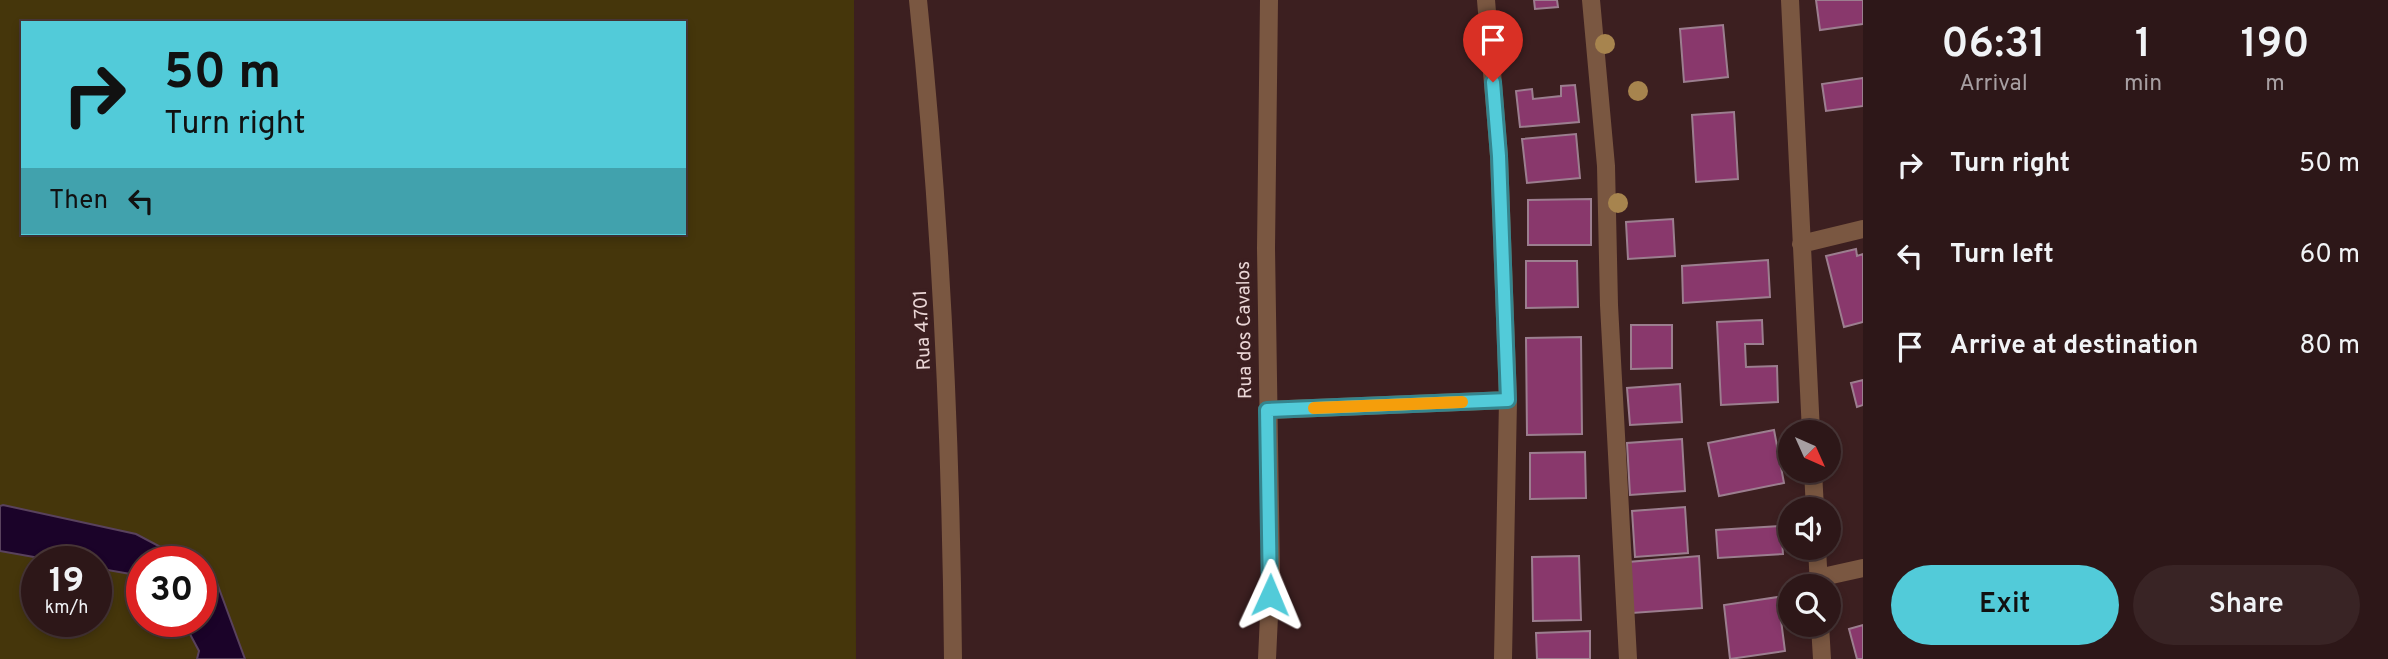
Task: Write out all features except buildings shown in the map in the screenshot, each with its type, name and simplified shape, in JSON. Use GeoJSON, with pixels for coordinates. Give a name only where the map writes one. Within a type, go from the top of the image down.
{"type":"FeatureCollection","features":[{"type":"Feature","properties":{"kind":"street","name":"Rua 4.701"},"geometry":{"type":"LineString","coordinates":[[918,0],[929,106],[946,350],[953,659]]}},
{"type":"Feature","properties":{"kind":"street","name":"Rua dos Cavalos"},"geometry":{"type":"LineString","coordinates":[[1267,659],[1271,573],[1266,248],[1269,0]]}},
{"type":"Feature","properties":{"kind":"street"},"geometry":{"type":"LineString","coordinates":[[1486,0],[1499,156],[1508,400],[1503,659]]}},
{"type":"Feature","properties":{"kind":"street"},"geometry":{"type":"LineString","coordinates":[[1591,0],[1606,166],[1609,317],[1628,659]]}},
{"type":"Feature","properties":{"kind":"street"},"geometry":{"type":"LineString","coordinates":[[1790,0],[1810,420]]}},
{"type":"Feature","properties":{"kind":"street"},"geometry":{"type":"LineString","coordinates":[[1801,244],[1863,229]]}},
{"type":"Feature","properties":{"kind":"street"},"geometry":{"type":"LineString","coordinates":[[1267,410],[1508,400]]}},
{"type":"Feature","properties":{"kind":"street"},"geometry":{"type":"LineString","coordinates":[[1841,575],[1863,569]]}},
{"type":"Feature","properties":{"kind":"street"},"geometry":{"type":"LineString","coordinates":[[1821,637],[1822,659]]}},
{"type":"Feature","properties":{"kind":"shaded area"},"geometry":{"type":"Polygon","coordinates":[[[0,0],[854,0],[856,659],[0,659],[0,0]]]}},
{"type":"Feature","properties":{"kind":"shaded area"},"geometry":{"type":"Polygon","coordinates":[[[0,506],[136,534],[159,546],[126,546],[126,573],[112,571],[112,546],[21,546],[21,555],[0,551],[0,506]]]}},
{"type":"Feature","properties":{"kind":"shaded area"},"geometry":{"type":"Polygon","coordinates":[[[217,583],[245,659],[197,659],[199,651],[192,637],[217,637],[217,583]]]}},
{"type":"Feature","properties":{"kind":"slow traffic"},"geometry":{"type":"LineString","coordinates":[[1314,408],[1462,402]]}},
{"type":"Feature","properties":{"kind":"route"},"geometry":{"type":"LineString","coordinates":[[1270,595],[1267,410],[1508,400],[1499,156],[1493,82]]}}]}
